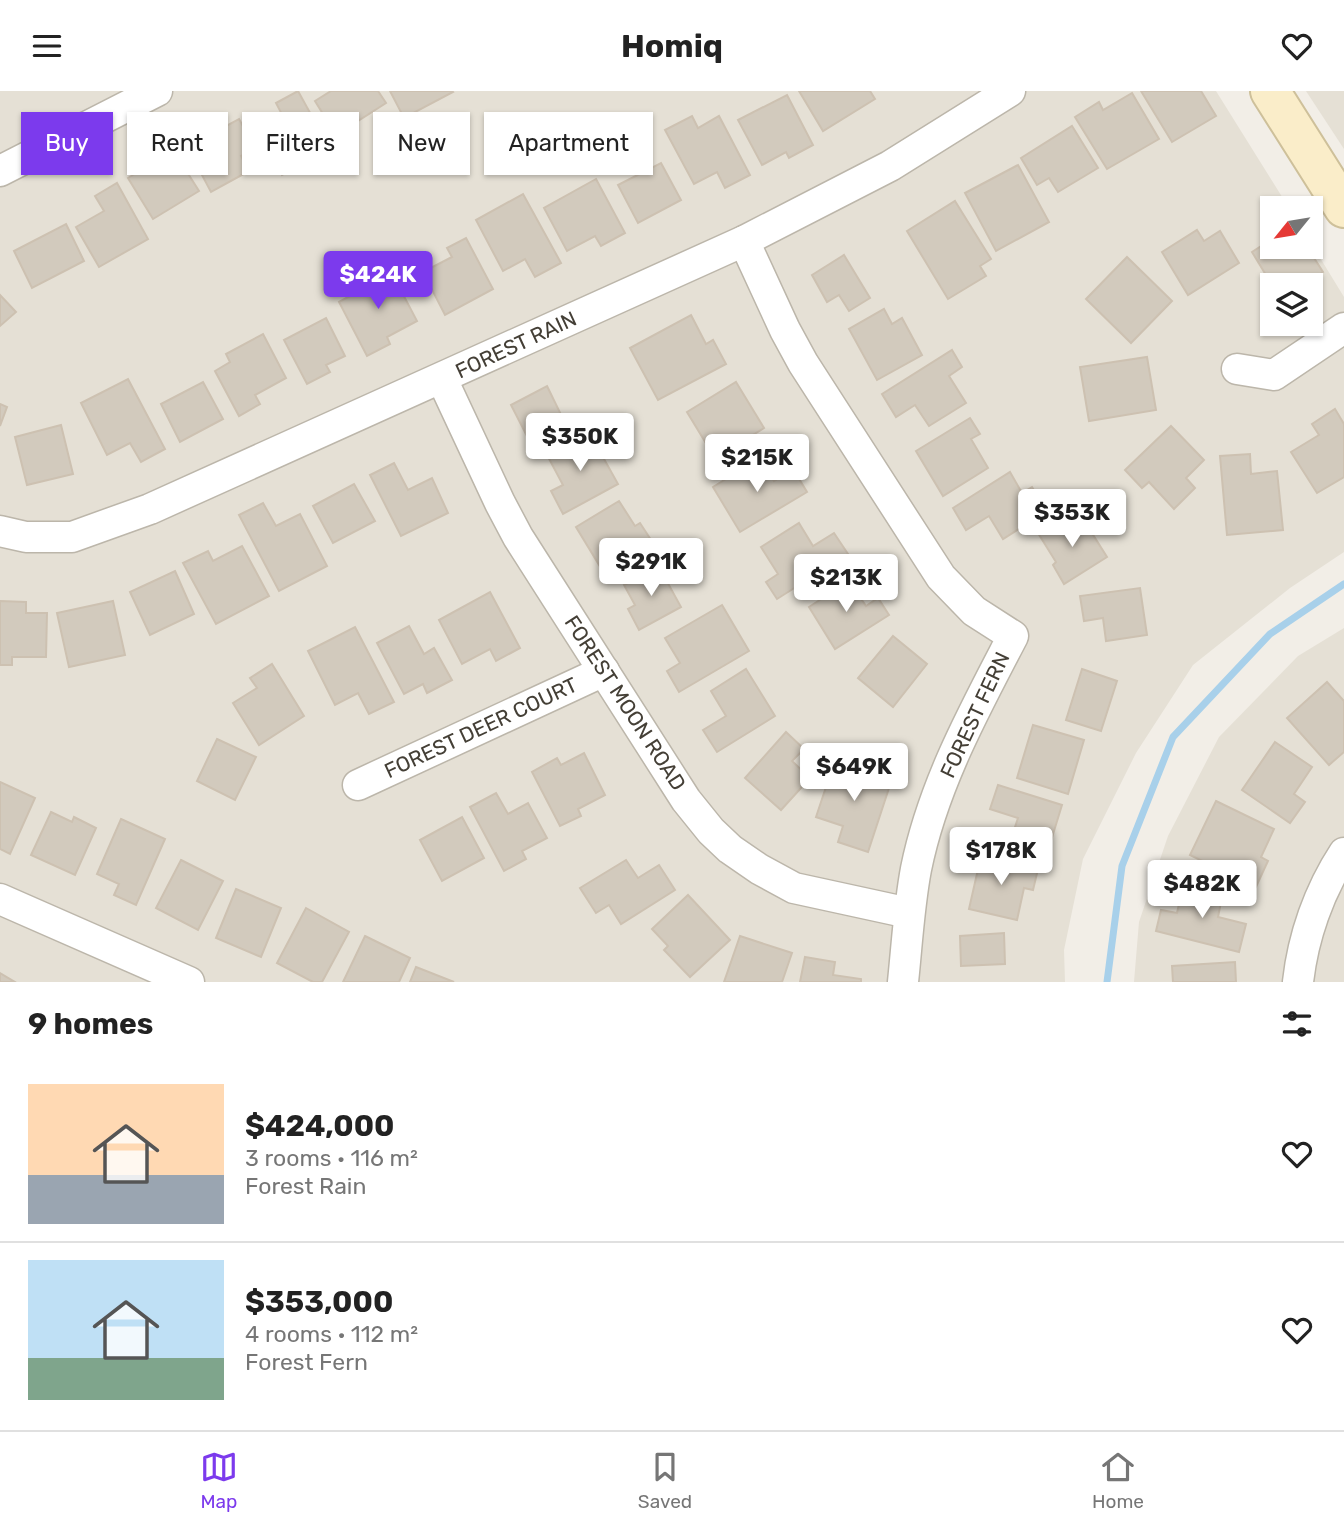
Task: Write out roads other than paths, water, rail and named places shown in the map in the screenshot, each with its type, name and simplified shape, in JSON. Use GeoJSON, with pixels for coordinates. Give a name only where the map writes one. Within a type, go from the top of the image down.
{"type":"FeatureCollection","features":[{"type":"Feature","properties":{"kind":"street"},"geometry":{"type":"LineString","coordinates":[[0,171],[157,91]]}},
{"type":"Feature","properties":{"kind":"street","name":"FOREST RAIN"},"geometry":{"type":"LineString","coordinates":[[0,531],[26,537],[72,537],[150,509],[744,241],[890,166],[1010,91]]}},
{"type":"Feature","properties":{"kind":"street"},"geometry":{"type":"LineString","coordinates":[[1270,91],[1344,208]]}},
{"type":"Feature","properties":{"kind":"street","name":"FOREST FERN"},"geometry":{"type":"LineString","coordinates":[[744,241],[803,363],[941,577],[974,611],[1013,636],[961,734],[936,799],[917,868],[909,913],[903,982]]}},
{"type":"Feature","properties":{"kind":"street"},"geometry":{"type":"LineString","coordinates":[[1237,369],[1274,375],[1344,328]]}},
{"type":"Feature","properties":{"kind":"street","name":"FOREST MOON ROAD"},"geometry":{"type":"LineString","coordinates":[[442,379],[518,537],[687,800],[711,831],[730,849],[759,869],[794,888],[909,913]]}},
{"type":"Feature","properties":{"kind":"street","name":"FOREST DEER COURT"},"geometry":{"type":"LineString","coordinates":[[358,785],[604,671]]}},
{"type":"Feature","properties":{"kind":"street"},"geometry":{"type":"LineString","coordinates":[[1298,982],[1315,908],[1344,853]]}},
{"type":"Feature","properties":{"kind":"street"},"geometry":{"type":"LineString","coordinates":[[0,899],[189,982]]}},
{"type":"Feature","properties":{"kind":"waterway"},"geometry":{"type":"LineString","coordinates":[[1107,982],[1122,866],[1173,737],[1270,634],[1344,584]]}}]}
